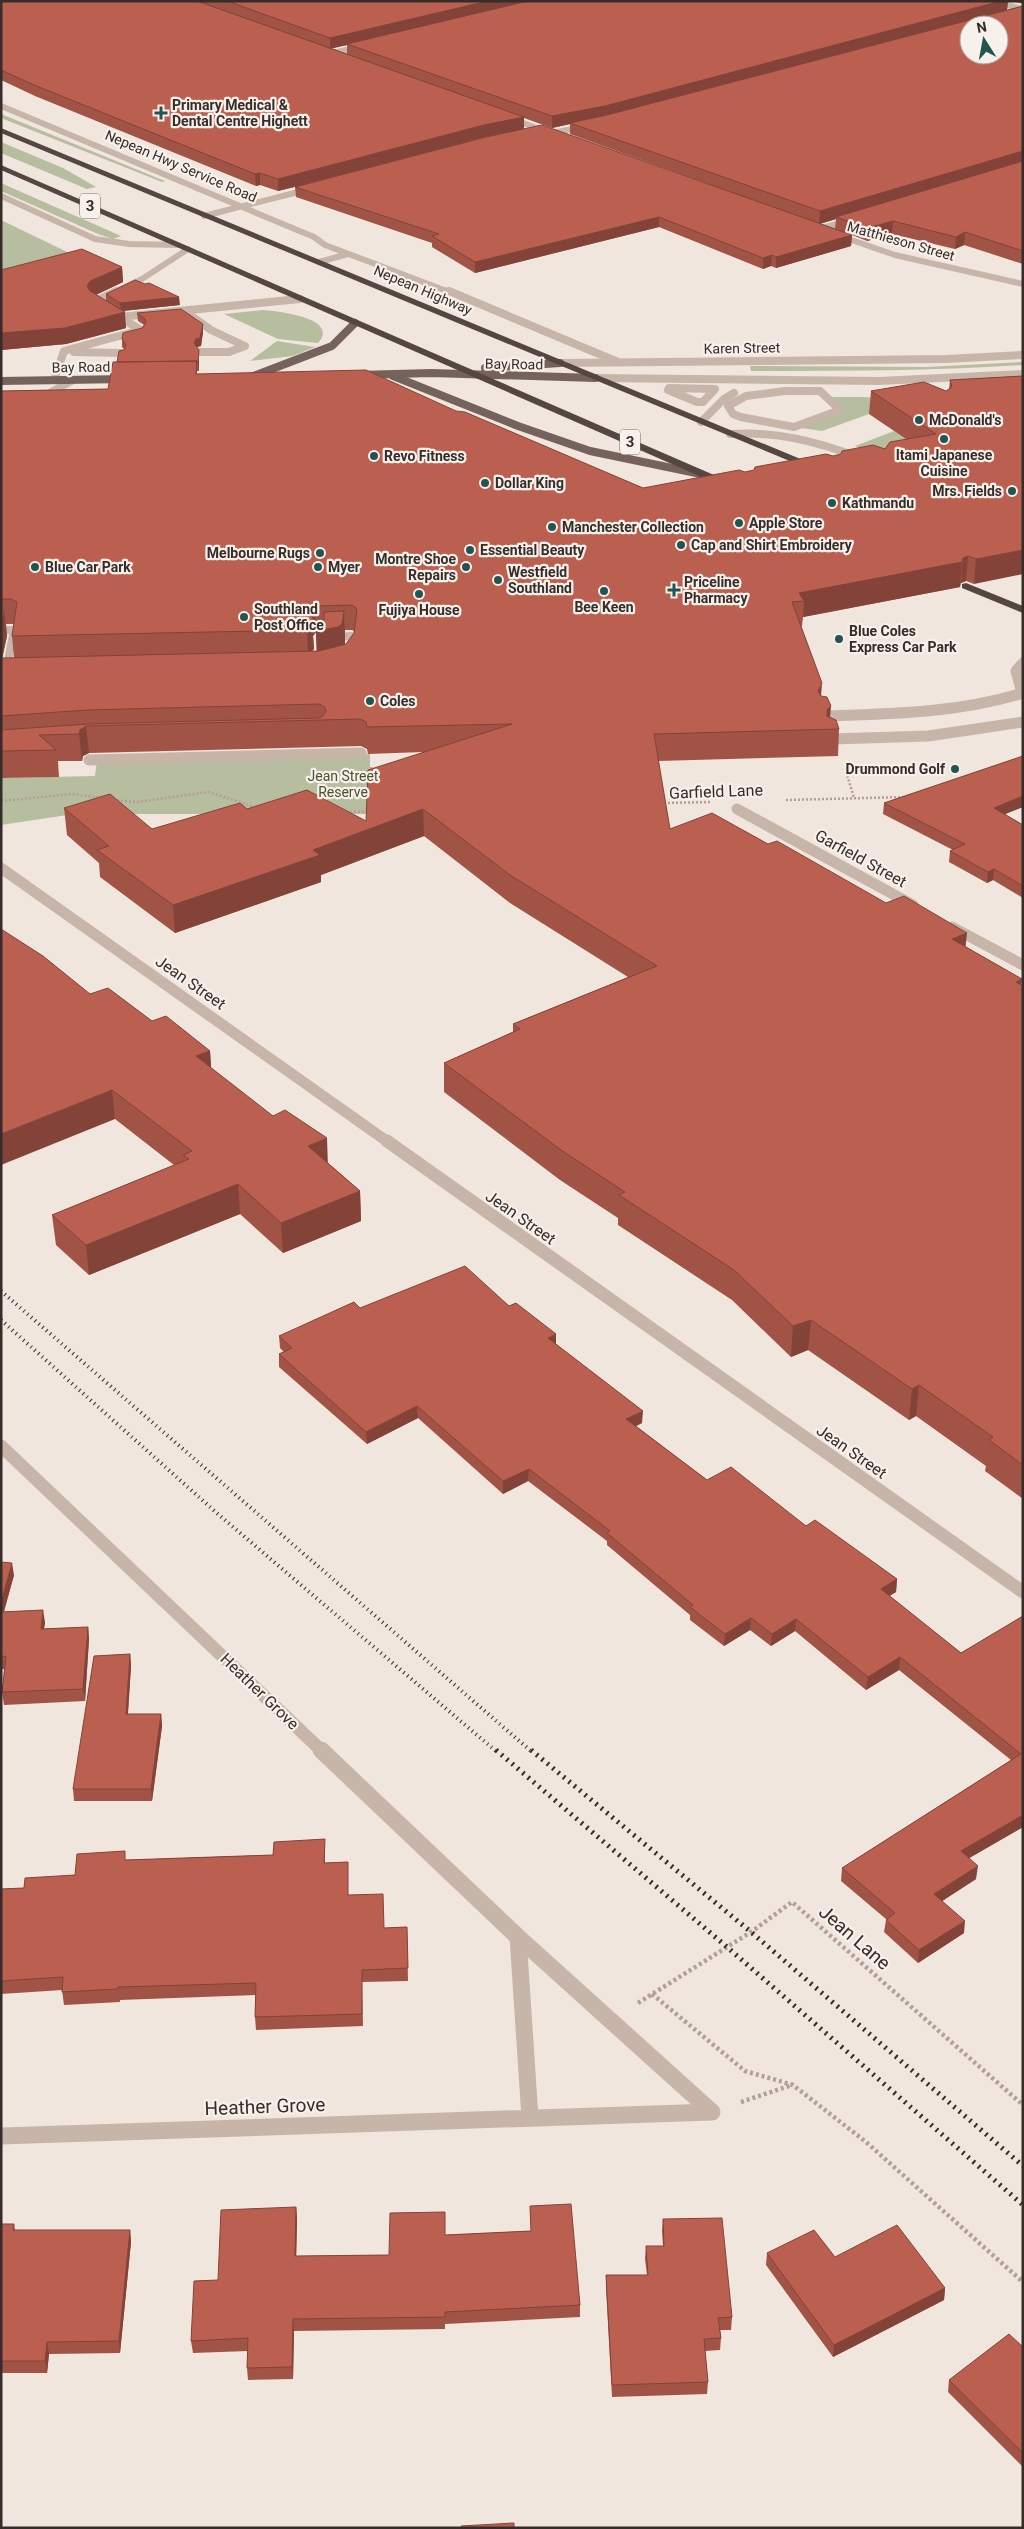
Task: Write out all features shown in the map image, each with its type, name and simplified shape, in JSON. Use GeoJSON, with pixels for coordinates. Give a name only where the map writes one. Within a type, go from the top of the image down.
{"type":"FeatureCollection","features":[{"type":"Feature","properties":{"kind":"highway","name":"Nepean Highway"},"geometry":{"type":"LineString","coordinates":[[1,130],[204,216],[825,472]]}},
{"type":"Feature","properties":{"kind":"highway","name":"3"},"geometry":{"type":"LineString","coordinates":[[1,167],[462,370],[737,488]]}},
{"type":"Feature","properties":{"kind":"highway"},"geometry":{"type":"LineString","coordinates":[[966,586],[1023,610]]}},
{"type":"Feature","properties":{"kind":"main road"},"geometry":{"type":"LineString","coordinates":[[251,377],[295,362],[332,346],[355,323]]}},
{"type":"Feature","properties":{"kind":"main road","name":"Karen Street"},"geometry":{"type":"LineString","coordinates":[[462,370],[560,363]]}},
{"type":"Feature","properties":{"kind":"main road","name":"Bay Road"},"geometry":{"type":"LineString","coordinates":[[349,375],[432,373],[462,370]]}},
{"type":"Feature","properties":{"kind":"main road","name":"Bay Road"},"geometry":{"type":"LineString","coordinates":[[432,373],[478,376],[595,378]]}},
{"type":"Feature","properties":{"kind":"main road"},"geometry":{"type":"LineString","coordinates":[[388,374],[518,426],[590,451],[701,474]]}},
{"type":"Feature","properties":{"kind":"main road"},"geometry":{"type":"LineString","coordinates":[[242,377],[280,376]]}},
{"type":"Feature","properties":{"kind":"main road","name":"Bay Road"},"geometry":{"type":"LineString","coordinates":[[1,381],[140,379]]}},
{"type":"Feature","properties":{"kind":"street"},"geometry":{"type":"LineString","coordinates":[[991,1],[1023,9]]}},
{"type":"Feature","properties":{"kind":"street"},"geometry":{"type":"LineString","coordinates":[[1018,1],[1023,9]]}},
{"type":"Feature","properties":{"kind":"street"},"geometry":{"type":"LineString","coordinates":[[1013,14],[1023,9]]}},
{"type":"Feature","properties":{"kind":"street"},"geometry":{"type":"LineString","coordinates":[[329,54],[375,43]]}},
{"type":"Feature","properties":{"kind":"street"},"geometry":{"type":"LineString","coordinates":[[319,50],[347,60]]}},
{"type":"Feature","properties":{"kind":"street","name":"Nepean Hwy Service Road"},"geometry":{"type":"LineString","coordinates":[[1,106],[242,206],[348,254],[441,288],[618,362]]}},
{"type":"Feature","properties":{"kind":"street"},"geometry":{"type":"LineString","coordinates":[[505,117],[570,140]]}},
{"type":"Feature","properties":{"kind":"street"},"geometry":{"type":"LineString","coordinates":[[552,134],[596,125],[560,137]]}},
{"type":"Feature","properties":{"kind":"street"},"geometry":{"type":"LineString","coordinates":[[516,132],[532,127]]}},
{"type":"Feature","properties":{"kind":"street"},"geometry":{"type":"LineString","coordinates":[[525,135],[543,130]]}},
{"type":"Feature","properties":{"kind":"street"},"geometry":{"type":"LineString","coordinates":[[204,216],[318,186]]}},
{"type":"Feature","properties":{"kind":"street"},"geometry":{"type":"LineString","coordinates":[[1,196],[95,240],[129,244],[178,245]]}},
{"type":"Feature","properties":{"kind":"street"},"geometry":{"type":"LineString","coordinates":[[819,229],[856,218]]}},
{"type":"Feature","properties":{"kind":"street","name":"Matthieson Street"},"geometry":{"type":"LineString","coordinates":[[810,226],[896,255],[1023,284]]}},
{"type":"Feature","properties":{"kind":"street"},"geometry":{"type":"LineString","coordinates":[[64,351],[142,330],[94,302],[142,280],[188,249]]}},
{"type":"Feature","properties":{"kind":"street"},"geometry":{"type":"LineString","coordinates":[[319,262],[348,254]]}},
{"type":"Feature","properties":{"kind":"street"},"geometry":{"type":"LineString","coordinates":[[119,317],[300,299]]}},
{"type":"Feature","properties":{"kind":"street"},"geometry":{"type":"LineString","coordinates":[[184,311],[211,330],[245,346],[229,352],[200,352]]}},
{"type":"Feature","properties":{"kind":"street"},"geometry":{"type":"LineString","coordinates":[[64,351],[121,353]]}},
{"type":"Feature","properties":{"kind":"street"},"geometry":{"type":"LineString","coordinates":[[54,380],[64,351]]}},
{"type":"Feature","properties":{"kind":"street","name":"Karen Street"},"geometry":{"type":"LineString","coordinates":[[560,363],[946,359],[1023,355]]}},
{"type":"Feature","properties":{"kind":"street","name":"Karen Street"},"geometry":{"type":"LineString","coordinates":[[595,378],[888,381],[1023,374]]}},
{"type":"Feature","properties":{"kind":"street"},"geometry":{"type":"LineString","coordinates":[[37,400],[73,380]]}},
{"type":"Feature","properties":{"kind":"street"},"geometry":{"type":"LineString","coordinates":[[701,422],[724,399],[740,390],[766,380]]}},
{"type":"Feature","properties":{"kind":"street"},"geometry":{"type":"LineString","coordinates":[[888,381],[907,390]]}},
{"type":"Feature","properties":{"kind":"street"},"geometry":{"type":"LineString","coordinates":[[669,388],[678,388],[715,389],[703,402],[697,402],[668,390],[669,388]]}},
{"type":"Feature","properties":{"kind":"street"},"geometry":{"type":"LineString","coordinates":[[820,391],[840,410],[794,427],[741,417],[733,414],[728,406],[731,402],[752,395],[820,391]]}},
{"type":"Feature","properties":{"kind":"street"},"geometry":{"type":"LineString","coordinates":[[730,434],[760,431],[789,433],[864,460]]}},
{"type":"Feature","properties":{"kind":"street"},"geometry":{"type":"LineString","coordinates":[[1,630],[14,630],[11,673]]}},
{"type":"Feature","properties":{"kind":"street"},"geometry":{"type":"LineString","coordinates":[[319,641],[352,636],[350,658]]}},
{"type":"Feature","properties":{"kind":"street"},"geometry":{"type":"LineString","coordinates":[[823,716],[964,707],[1022,693],[1016,671],[1023,661]]}},
{"type":"Feature","properties":{"kind":"street"},"geometry":{"type":"LineString","coordinates":[[832,740],[893,738],[976,731],[1023,722]]}},
{"type":"Feature","properties":{"kind":"street"},"geometry":{"type":"LineString","coordinates":[[320,745],[85,754],[361,753]]}},
{"type":"Feature","properties":{"kind":"street","name":"Garfield Street"},"geometry":{"type":"LineString","coordinates":[[737,809],[919,908]]}},
{"type":"Feature","properties":{"kind":"street","name":"Jean Street"},"geometry":{"type":"LineString","coordinates":[[1,868],[1023,1592]]}},
{"type":"Feature","properties":{"kind":"street"},"geometry":{"type":"LineString","coordinates":[[945,922],[1023,965]]}},
{"type":"Feature","properties":{"kind":"street","name":"Heather Grove"},"geometry":{"type":"LineString","coordinates":[[1,1446],[518,1937],[712,2112]]}},
{"type":"Feature","properties":{"kind":"street"},"geometry":{"type":"LineString","coordinates":[[518,1937],[530,2118]]}},
{"type":"Feature","properties":{"kind":"street","name":"Heather Grove"},"geometry":{"type":"LineString","coordinates":[[1,2136],[712,2112]]}},
{"type":"Feature","properties":{"kind":"path"},"geometry":{"type":"LineString","coordinates":[[846,763],[845,770],[854,798]]}},
{"type":"Feature","properties":{"kind":"path"},"geometry":{"type":"LineString","coordinates":[[1,802],[71,794],[93,795],[129,803],[145,803],[203,792],[218,794],[265,811]]}},
{"type":"Feature","properties":{"kind":"path","name":"Garfield Lane"},"geometry":{"type":"LineString","coordinates":[[782,800],[914,796]]}},
{"type":"Feature","properties":{"kind":"path","name":"Garfield Lane"},"geometry":{"type":"LineString","coordinates":[[657,804],[716,802]]}},
{"type":"Feature","properties":{"kind":"path"},"geometry":{"type":"LineString","coordinates":[[344,812],[372,812]]}},
{"type":"Feature","properties":{"kind":"path","name":"Jean Lane"},"geometry":{"type":"LineString","coordinates":[[793,2085],[745,2071],[652,1994],[751,1932],[792,1902],[1023,2106]]}},
{"type":"Feature","properties":{"kind":"path"},"geometry":{"type":"LineString","coordinates":[[712,2112],[793,2085],[866,2142],[1023,2282]]}},
{"type":"Feature","properties":{"kind":"green space"},"geometry":{"type":"Polygon","coordinates":[[[1,114],[165,181],[162,182],[1,118],[1,114]]]}},
{"type":"Feature","properties":{"kind":"green space"},"geometry":{"type":"Polygon","coordinates":[[[1,142],[63,168],[96,187],[87,189],[1,153],[1,142]]]}},
{"type":"Feature","properties":{"kind":"green space"},"geometry":{"type":"Polygon","coordinates":[[[1,183],[121,236],[113,239],[98,234],[1,191],[1,183]]]}},
{"type":"Feature","properties":{"kind":"green space"},"geometry":{"type":"Polygon","coordinates":[[[1,220],[90,263],[1,286],[1,220]]]}},
{"type":"Feature","properties":{"kind":"green space"},"geometry":{"type":"Polygon","coordinates":[[[263,310],[293,314],[314,322],[321,327],[323,334],[318,343],[278,339],[224,314],[263,310]]]}},
{"type":"Feature","properties":{"kind":"green space"},"geometry":{"type":"Polygon","coordinates":[[[277,341],[315,347],[293,356],[250,361],[277,341]]]}},
{"type":"Feature","properties":{"kind":"green space"},"geometry":{"type":"Polygon","coordinates":[[[1023,362],[1023,365],[887,370],[751,371],[750,366],[926,367],[1023,362]]]}},
{"type":"Feature","properties":{"kind":"green space"},"geometry":{"type":"Polygon","coordinates":[[[825,397],[867,397],[882,401],[869,414],[822,431],[794,427],[840,410],[825,397]]]}},
{"type":"Feature","properties":{"kind":"green space"},"geometry":{"type":"Polygon","coordinates":[[[894,431],[933,457],[901,463],[855,446],[894,431]]]}},
{"type":"Feature","properties":{"kind":"green space","name":"Jean Street Reserve"},"geometry":{"type":"Polygon","coordinates":[[[370,754],[370,767],[373,767],[373,776],[408,814],[74,814],[1,825],[1,778],[95,776],[97,760],[370,754]]]}},
{"type":"Feature","properties":{"kind":"building"},"geometry":{"type":"Polygon","coordinates":[[[1,1],[197,1],[524,117],[484,125],[278,179],[260,173],[255,174],[1,70],[1,1]]]}},
{"type":"Feature","properties":{"kind":"building"},"geometry":{"type":"Polygon","coordinates":[[[227,1],[488,1],[330,38],[227,1]]]}},
{"type":"Feature","properties":{"kind":"building"},"geometry":{"type":"Polygon","coordinates":[[[528,1],[1001,1],[605,106],[552,116],[347,44],[528,1]]]}},
{"type":"Feature","properties":{"kind":"building"},"geometry":{"type":"Polygon","coordinates":[[[1023,6],[1023,151],[820,211],[570,123],[959,23],[959,65],[1009,65],[1009,15],[989,15],[1023,6]]]}},
{"type":"Feature","properties":{"kind":"building"},"geometry":{"type":"Polygon","coordinates":[[[542,125],[852,235],[776,257],[772,255],[763,258],[659,217],[475,262],[432,236],[439,234],[295,187],[486,137],[542,125]]]}},
{"type":"Feature","properties":{"kind":"building"},"geometry":{"type":"Polygon","coordinates":[[[1023,161],[1023,251],[965,232],[956,237],[893,221],[868,228],[836,217],[1023,161]]]}},
{"type":"Feature","properties":{"kind":"building"},"geometry":{"type":"Polygon","coordinates":[[[82,249],[122,267],[90,281],[87,286],[90,291],[125,312],[65,328],[1,333],[1,270],[82,249]]]}},
{"type":"Feature","properties":{"kind":"building"},"geometry":{"type":"Polygon","coordinates":[[[135,280],[145,284],[149,283],[179,297],[120,303],[106,294],[135,280]]]}},
{"type":"Feature","properties":{"kind":"building"},"geometry":{"type":"Polygon","coordinates":[[[181,309],[203,324],[200,338],[196,339],[194,343],[199,350],[198,363],[196,363],[197,361],[117,362],[119,351],[124,350],[126,345],[122,339],[123,333],[142,328],[146,323],[145,319],[137,313],[181,309]]]}},
{"type":"Feature","properties":{"kind":"building"},"geometry":{"type":"Polygon","coordinates":[[[197,361],[196,374],[366,370],[456,411],[465,412],[643,488],[739,470],[745,472],[754,470],[755,467],[826,454],[833,456],[841,454],[842,451],[873,445],[885,449],[890,442],[936,434],[871,391],[924,382],[946,391],[952,387],[950,380],[1023,376],[1023,550],[976,559],[968,556],[963,558],[962,562],[799,593],[804,601],[792,602],[822,683],[818,691],[821,696],[827,697],[831,706],[827,710],[827,716],[836,720],[839,729],[654,734],[670,829],[712,813],[768,844],[777,841],[886,903],[904,896],[967,933],[952,939],[1022,979],[1016,982],[1023,986],[1023,1465],[989,1440],[993,1437],[919,1385],[912,1389],[811,1320],[793,1326],[734,1270],[619,1195],[625,1192],[561,1150],[444,1063],[520,1029],[513,1024],[657,966],[510,875],[423,809],[313,850],[320,855],[173,905],[97,850],[109,846],[64,808],[110,794],[152,829],[240,803],[247,809],[307,790],[366,821],[368,770],[512,724],[367,727],[366,722],[360,719],[86,726],[80,730],[79,734],[39,735],[56,750],[1,751],[1,730],[88,724],[319,718],[326,711],[325,707],[319,704],[87,710],[1,716],[1,658],[319,651],[346,644],[354,633],[357,611],[352,605],[315,606],[312,612],[313,623],[307,630],[12,636],[17,602],[11,599],[1,599],[1,391],[108,389],[113,362],[197,361]]]}},
{"type":"Feature","properties":{"kind":"building"},"geometry":{"type":"Polygon","coordinates":[[[1,610],[4,611],[1,625],[1,610]]]}},
{"type":"Feature","properties":{"kind":"building"},"geometry":{"type":"Polygon","coordinates":[[[344,611],[342,624],[338,627],[316,631],[324,622],[324,612],[344,611]]]}},
{"type":"Feature","properties":{"kind":"building"},"geometry":{"type":"Polygon","coordinates":[[[1023,756],[1023,796],[994,808],[1023,825],[1023,886],[994,869],[988,872],[950,851],[965,844],[884,803],[1023,756]]]}},
{"type":"Feature","properties":{"kind":"building"},"geometry":{"type":"Polygon","coordinates":[[[1,929],[43,956],[90,994],[108,988],[152,1021],[166,1016],[210,1051],[196,1056],[273,1116],[285,1110],[327,1138],[308,1146],[360,1191],[281,1223],[238,1184],[86,1245],[52,1215],[189,1159],[183,1155],[192,1151],[112,1090],[1,1134],[1,929]]]}},
{"type":"Feature","properties":{"kind":"building"},"geometry":{"type":"Polygon","coordinates":[[[465,1266],[509,1306],[516,1303],[556,1334],[548,1338],[643,1411],[626,1419],[707,1480],[731,1467],[806,1526],[815,1520],[897,1579],[881,1589],[961,1653],[1023,1616],[1023,1815],[961,1851],[978,1866],[934,1894],[965,1921],[919,1950],[886,1920],[895,1913],[842,1868],[1021,1754],[900,1657],[868,1677],[796,1619],[772,1634],[751,1618],[725,1634],[690,1607],[693,1605],[607,1533],[610,1531],[529,1469],[503,1481],[417,1406],[366,1432],[279,1354],[292,1348],[279,1336],[354,1302],[360,1308],[465,1266]]]}},
{"type":"Feature","properties":{"kind":"building"},"geometry":{"type":"Polygon","coordinates":[[[1,1562],[12,1563],[1,1603],[1,1562]]]}},
{"type":"Feature","properties":{"kind":"building"},"geometry":{"type":"Polygon","coordinates":[[[43,1610],[41,1629],[88,1627],[83,1689],[2,1692],[6,1656],[1,1657],[1,1612],[43,1610]]]}},
{"type":"Feature","properties":{"kind":"building"},"geometry":{"type":"Polygon","coordinates":[[[130,1654],[126,1714],[161,1714],[151,1789],[73,1789],[94,1656],[130,1654]]]}},
{"type":"Feature","properties":{"kind":"building"},"geometry":{"type":"Polygon","coordinates":[[[325,1839],[324,1863],[348,1862],[348,1895],[383,1894],[384,1928],[407,1927],[408,1968],[362,1970],[362,2014],[255,2017],[256,1983],[118,1987],[118,1989],[62,1992],[63,1977],[1,1981],[1,1889],[24,1888],[25,1878],[75,1875],[77,1854],[125,1851],[125,1860],[273,1855],[274,1842],[325,1839]]]}},
{"type":"Feature","properties":{"kind":"building"},"geometry":{"type":"Polygon","coordinates":[[[571,2204],[580,2305],[445,2312],[445,2317],[293,2319],[292,2367],[247,2368],[248,2338],[191,2341],[194,2281],[218,2280],[221,2210],[296,2207],[295,2256],[389,2255],[390,2213],[445,2212],[445,2235],[531,2231],[530,2206],[571,2204]]]}},
{"type":"Feature","properties":{"kind":"building"},"geometry":{"type":"Polygon","coordinates":[[[722,2218],[732,2317],[718,2318],[721,2338],[704,2339],[708,2382],[612,2385],[606,2275],[648,2275],[646,2246],[664,2246],[663,2219],[722,2218]]]}},
{"type":"Feature","properties":{"kind":"building"},"geometry":{"type":"Polygon","coordinates":[[[1,2224],[14,2224],[13,2230],[130,2230],[119,2341],[47,2342],[45,2361],[1,2361],[1,2224]]]}},
{"type":"Feature","properties":{"kind":"building"},"geometry":{"type":"Polygon","coordinates":[[[897,2225],[945,2288],[834,2345],[767,2253],[814,2230],[835,2257],[897,2225]]]}},
{"type":"Feature","properties":{"kind":"building"},"geometry":{"type":"Polygon","coordinates":[[[1009,2334],[1023,2347],[1023,2453],[949,2380],[1009,2334]]]}},
{"type":"Feature","properties":{"kind":"building"},"geometry":{"type":"Polygon","coordinates":[[[514,2523],[514,2528],[461,2528],[461,2526],[514,2523]]]}},
{"type":"Feature","properties":{"kind":"railway"},"geometry":{"type":"LineString","coordinates":[[1,1291],[532,1752]]}},
{"type":"Feature","properties":{"kind":"railway"},"geometry":{"type":"LineString","coordinates":[[1,1320],[219,1515],[497,1752]]}},
{"type":"Feature","properties":{"kind":"railway"},"geometry":{"type":"LineString","coordinates":[[496,1750],[727,1947],[1023,2205]]}},
{"type":"Feature","properties":{"kind":"railway"},"geometry":{"type":"LineString","coordinates":[[531,1750],[751,1932],[1023,2166]]}},
{"type":"Feature","properties":{"kind":"place","name":"Primary Medical & Dental Centre Highett"},"geometry":{"type":"Point","coordinates":[161,113]}},
{"type":"Feature","properties":{"kind":"place","name":"McDonald's"},"geometry":{"type":"Point","coordinates":[919,420]}},
{"type":"Feature","properties":{"kind":"place","name":"Itami Japanese Cuisine"},"geometry":{"type":"Point","coordinates":[944,439]}},
{"type":"Feature","properties":{"kind":"place","name":"Revo Fitness"},"geometry":{"type":"Point","coordinates":[374,456]}},
{"type":"Feature","properties":{"kind":"place","name":"Dollar King"},"geometry":{"type":"Point","coordinates":[485,483]}},
{"type":"Feature","properties":{"kind":"place","name":"Mrs. Fields"},"geometry":{"type":"Point","coordinates":[1012,491]}},
{"type":"Feature","properties":{"kind":"place","name":"Kathmandu"},"geometry":{"type":"Point","coordinates":[832,503]}},
{"type":"Feature","properties":{"kind":"place","name":"Apple Store"},"geometry":{"type":"Point","coordinates":[739,523]}},
{"type":"Feature","properties":{"kind":"place","name":"Manchester Collection"},"geometry":{"type":"Point","coordinates":[552,527]}},
{"type":"Feature","properties":{"kind":"place","name":"Cap and Shirt Embroidery"},"geometry":{"type":"Point","coordinates":[681,545]}},
{"type":"Feature","properties":{"kind":"place","name":"Essential Beauty"},"geometry":{"type":"Point","coordinates":[470,550]}},
{"type":"Feature","properties":{"kind":"place","name":"Melbourne Rugs"},"geometry":{"type":"Point","coordinates":[320,553]}},
{"type":"Feature","properties":{"kind":"place","name":"Blue Car Park"},"geometry":{"type":"Point","coordinates":[35,567]}},
{"type":"Feature","properties":{"kind":"place","name":"Myer"},"geometry":{"type":"Point","coordinates":[318,567]}},
{"type":"Feature","properties":{"kind":"place","name":"Montre Shoe Repairs"},"geometry":{"type":"Point","coordinates":[466,567]}},
{"type":"Feature","properties":{"kind":"place","name":"Westfield Southland"},"geometry":{"type":"Point","coordinates":[498,580]}},
{"type":"Feature","properties":{"kind":"place","name":"Priceline Pharmacy"},"geometry":{"type":"Point","coordinates":[674,590]}},
{"type":"Feature","properties":{"kind":"place","name":"Bee Keen"},"geometry":{"type":"Point","coordinates":[604,591]}},
{"type":"Feature","properties":{"kind":"place","name":"Fujiya House"},"geometry":{"type":"Point","coordinates":[419,594]}},
{"type":"Feature","properties":{"kind":"place","name":"Southland Post Office"},"geometry":{"type":"Point","coordinates":[244,617]}},
{"type":"Feature","properties":{"kind":"place","name":"Blue Coles Express Car Park"},"geometry":{"type":"Point","coordinates":[839,639]}},
{"type":"Feature","properties":{"kind":"place","name":"Coles"},"geometry":{"type":"Point","coordinates":[370,701]}},
{"type":"Feature","properties":{"kind":"place","name":"Drummond Golf"},"geometry":{"type":"Point","coordinates":[955,769]}}]}
